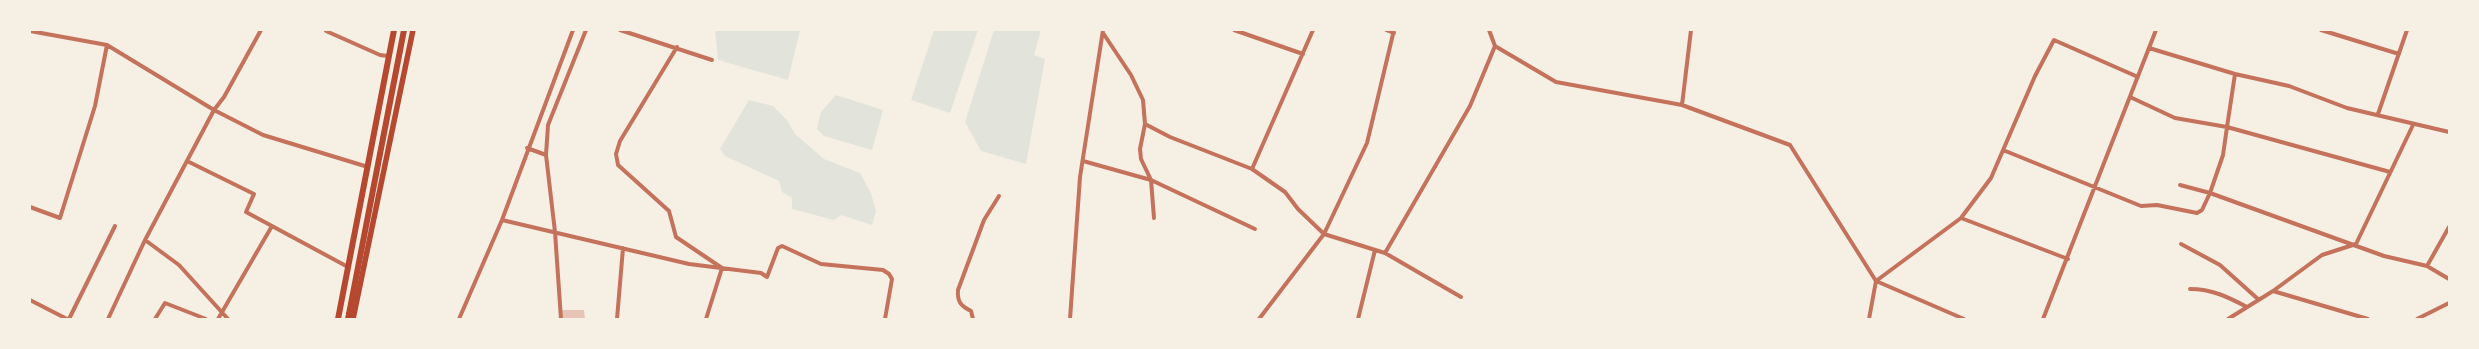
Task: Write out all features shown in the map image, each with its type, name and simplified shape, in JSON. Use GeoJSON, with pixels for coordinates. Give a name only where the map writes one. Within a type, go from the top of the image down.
{"type":"FeatureCollection","features":[{"type":"Feature","properties":{"kind":"main road"},"geometry":{"type":"LineString","coordinates":[[338,319],[394,30]]}},
{"type":"Feature","properties":{"kind":"main road"},"geometry":{"type":"LineString","coordinates":[[348,319],[404,30]]}},
{"type":"Feature","properties":{"kind":"main road"},"geometry":{"type":"LineString","coordinates":[[352,319],[413,30]]}},
{"type":"Feature","properties":{"kind":"street"},"geometry":{"type":"LineString","coordinates":[[108,319],[146,240],[214,110],[224,97],[261,30]]}},
{"type":"Feature","properties":{"kind":"street"},"geometry":{"type":"LineString","coordinates":[[459,319],[502,220],[527,148],[573,30]]}},
{"type":"Feature","properties":{"kind":"street"},"geometry":{"type":"LineString","coordinates":[[561,319],[546,155],[548,125],[586,30]]}},
{"type":"Feature","properties":{"kind":"street"},"geometry":{"type":"LineString","coordinates":[[620,30],[677,47],[712,60]]}},
{"type":"Feature","properties":{"kind":"street"},"geometry":{"type":"LineString","coordinates":[[1234,30],[1303,54]]}},
{"type":"Feature","properties":{"kind":"street"},"geometry":{"type":"LineString","coordinates":[[1252,169],[1313,30]]}},
{"type":"Feature","properties":{"kind":"street"},"geometry":{"type":"LineString","coordinates":[[1259,319],[1324,234],[1367,143],[1394,31],[1386,30]]}},
{"type":"Feature","properties":{"kind":"street"},"geometry":{"type":"LineString","coordinates":[[1489,30],[1495,46],[1556,82],[1682,105],[1790,145],[1876,281],[1964,319]]}},
{"type":"Feature","properties":{"kind":"street"},"geometry":{"type":"LineString","coordinates":[[1682,105],[1691,30]]}},
{"type":"Feature","properties":{"kind":"street"},"geometry":{"type":"LineString","coordinates":[[2043,319],[2096,188],[2156,30]]}},
{"type":"Feature","properties":{"kind":"street"},"geometry":{"type":"LineString","coordinates":[[2321,30],[2399,54]]}},
{"type":"Feature","properties":{"kind":"street"},"geometry":{"type":"LineString","coordinates":[[2378,114],[2407,30]]}},
{"type":"Feature","properties":{"kind":"street"},"geometry":{"type":"LineString","coordinates":[[30,31],[107,45],[214,110],[263,135],[368,166]]}},
{"type":"Feature","properties":{"kind":"street"},"geometry":{"type":"LineString","coordinates":[[326,31],[380,55],[388,56]]}},
{"type":"Feature","properties":{"kind":"street"},"geometry":{"type":"LineString","coordinates":[[1103,32],[1131,75],[1143,100],[1145,124],[1140,149],[1141,159],[1150,180],[1154,218]]}},
{"type":"Feature","properties":{"kind":"street"},"geometry":{"type":"LineString","coordinates":[[1070,319],[1082,161],[1103,32]]}},
{"type":"Feature","properties":{"kind":"street"},"geometry":{"type":"LineString","coordinates":[[1869,319],[1876,281],[1961,218],[1991,178],[2035,76],[2054,40],[2138,77]]}},
{"type":"Feature","properties":{"kind":"street"},"geometry":{"type":"LineString","coordinates":[[30,207],[60,218],[95,106],[107,45]]}},
{"type":"Feature","properties":{"kind":"street"},"geometry":{"type":"LineString","coordinates":[[1385,253],[1470,106],[1495,46]]}},
{"type":"Feature","properties":{"kind":"street"},"geometry":{"type":"LineString","coordinates":[[677,47],[620,141],[616,154],[618,165],[628,176],[669,211],[676,237],[722,268]]}},
{"type":"Feature","properties":{"kind":"street"},"geometry":{"type":"LineString","coordinates":[[2149,48],[2235,74],[2288,86],[2347,108],[2378,114],[2413,125],[2449,132]]}},
{"type":"Feature","properties":{"kind":"street"},"geometry":{"type":"LineString","coordinates":[[2003,150],[2141,206],[2157,204],[2197,213],[2202,210],[2210,193],[2226,146],[2227,127],[2235,74]]}},
{"type":"Feature","properties":{"kind":"street"},"geometry":{"type":"LineString","coordinates":[[2130,97],[2175,118],[2227,127],[2390,172]]}},
{"type":"Feature","properties":{"kind":"street"},"geometry":{"type":"LineString","coordinates":[[1145,124],[1170,137],[1252,169],[1285,192],[1298,209],[1324,234],[1385,253],[1461,297]]}},
{"type":"Feature","properties":{"kind":"street"},"geometry":{"type":"LineString","coordinates":[[2228,319],[2273,292],[2322,255],[2356,244],[2413,125]]}},
{"type":"Feature","properties":{"kind":"street"},"geometry":{"type":"LineString","coordinates":[[527,148],[546,155]]}},
{"type":"Feature","properties":{"kind":"street"},"geometry":{"type":"LineString","coordinates":[[187,161],[254,194],[246,212],[348,267]]}},
{"type":"Feature","properties":{"kind":"street"},"geometry":{"type":"LineString","coordinates":[[1082,161],[1150,180],[1255,229]]}},
{"type":"Feature","properties":{"kind":"street"},"geometry":{"type":"LineString","coordinates":[[2180,185],[2210,193],[2356,244],[2384,256],[2427,266],[2449,279]]}},
{"type":"Feature","properties":{"kind":"street"},"geometry":{"type":"LineString","coordinates":[[973,319],[971,311],[962,306],[958,297],[958,290],[984,220],[999,196]]}},
{"type":"Feature","properties":{"kind":"street"},"geometry":{"type":"LineString","coordinates":[[1961,218],[2068,259]]}},
{"type":"Feature","properties":{"kind":"street"},"geometry":{"type":"LineString","coordinates":[[502,220],[689,264],[761,273],[767,277],[778,248],[782,246],[821,264],[883,270],[889,274],[892,286],[886,319]]}},
{"type":"Feature","properties":{"kind":"street"},"geometry":{"type":"LineString","coordinates":[[30,300],[68,319],[115,226]]}},
{"type":"Feature","properties":{"kind":"street"},"geometry":{"type":"LineString","coordinates":[[218,319],[221,311],[272,226]]}},
{"type":"Feature","properties":{"kind":"street"},"geometry":{"type":"LineString","coordinates":[[2427,266],[2449,227]]}},
{"type":"Feature","properties":{"kind":"street"},"geometry":{"type":"LineString","coordinates":[[146,240],[179,266],[228,319]]}},
{"type":"Feature","properties":{"kind":"street"},"geometry":{"type":"LineString","coordinates":[[2181,244],[2220,265],[2259,300]]}},
{"type":"Feature","properties":{"kind":"street"},"geometry":{"type":"LineString","coordinates":[[617,319],[624,248]]}},
{"type":"Feature","properties":{"kind":"street"},"geometry":{"type":"LineString","coordinates":[[1358,319],[1375,250]]}},
{"type":"Feature","properties":{"kind":"street"},"geometry":{"type":"LineString","coordinates":[[706,319],[722,268]]}},
{"type":"Feature","properties":{"kind":"street"},"geometry":{"type":"LineString","coordinates":[[2190,289],[2207,290],[2223,294],[2247,307]]}},
{"type":"Feature","properties":{"kind":"street"},"geometry":{"type":"LineString","coordinates":[[2273,292],[2368,319]]}},
{"type":"Feature","properties":{"kind":"street"},"geometry":{"type":"LineString","coordinates":[[155,319],[165,303],[206,319]]}},
{"type":"Feature","properties":{"kind":"street"},"geometry":{"type":"LineString","coordinates":[[2417,319],[2449,303]]}},
{"type":"Feature","properties":{"kind":"shaded area"},"geometry":{"type":"Polygon","coordinates":[[[715,30],[800,30],[788,80],[718,60],[715,30]]]}},
{"type":"Feature","properties":{"kind":"shaded area"},"geometry":{"type":"Polygon","coordinates":[[[934,30],[978,30],[950,113],[911,100],[934,30]]]}},
{"type":"Feature","properties":{"kind":"shaded area"},"geometry":{"type":"Polygon","coordinates":[[[994,30],[1041,30],[1034,55],[1045,59],[1026,164],[981,151],[965,122],[994,30]]]}},
{"type":"Feature","properties":{"kind":"shaded area"},"geometry":{"type":"Polygon","coordinates":[[[836,95],[883,110],[872,150],[824,136],[817,129],[821,112],[836,95]]]}},
{"type":"Feature","properties":{"kind":"shaded area"},"geometry":{"type":"Polygon","coordinates":[[[749,100],[773,106],[787,120],[795,134],[824,159],[860,173],[871,193],[876,211],[872,225],[841,215],[834,220],[792,209],[792,198],[782,192],[779,181],[725,156],[720,149],[749,100]]]}},
{"type":"Feature","properties":{"kind":"building"},"geometry":{"type":"Polygon","coordinates":[[[560,310],[584,310],[585,319],[562,319],[560,310]]]}}]}
